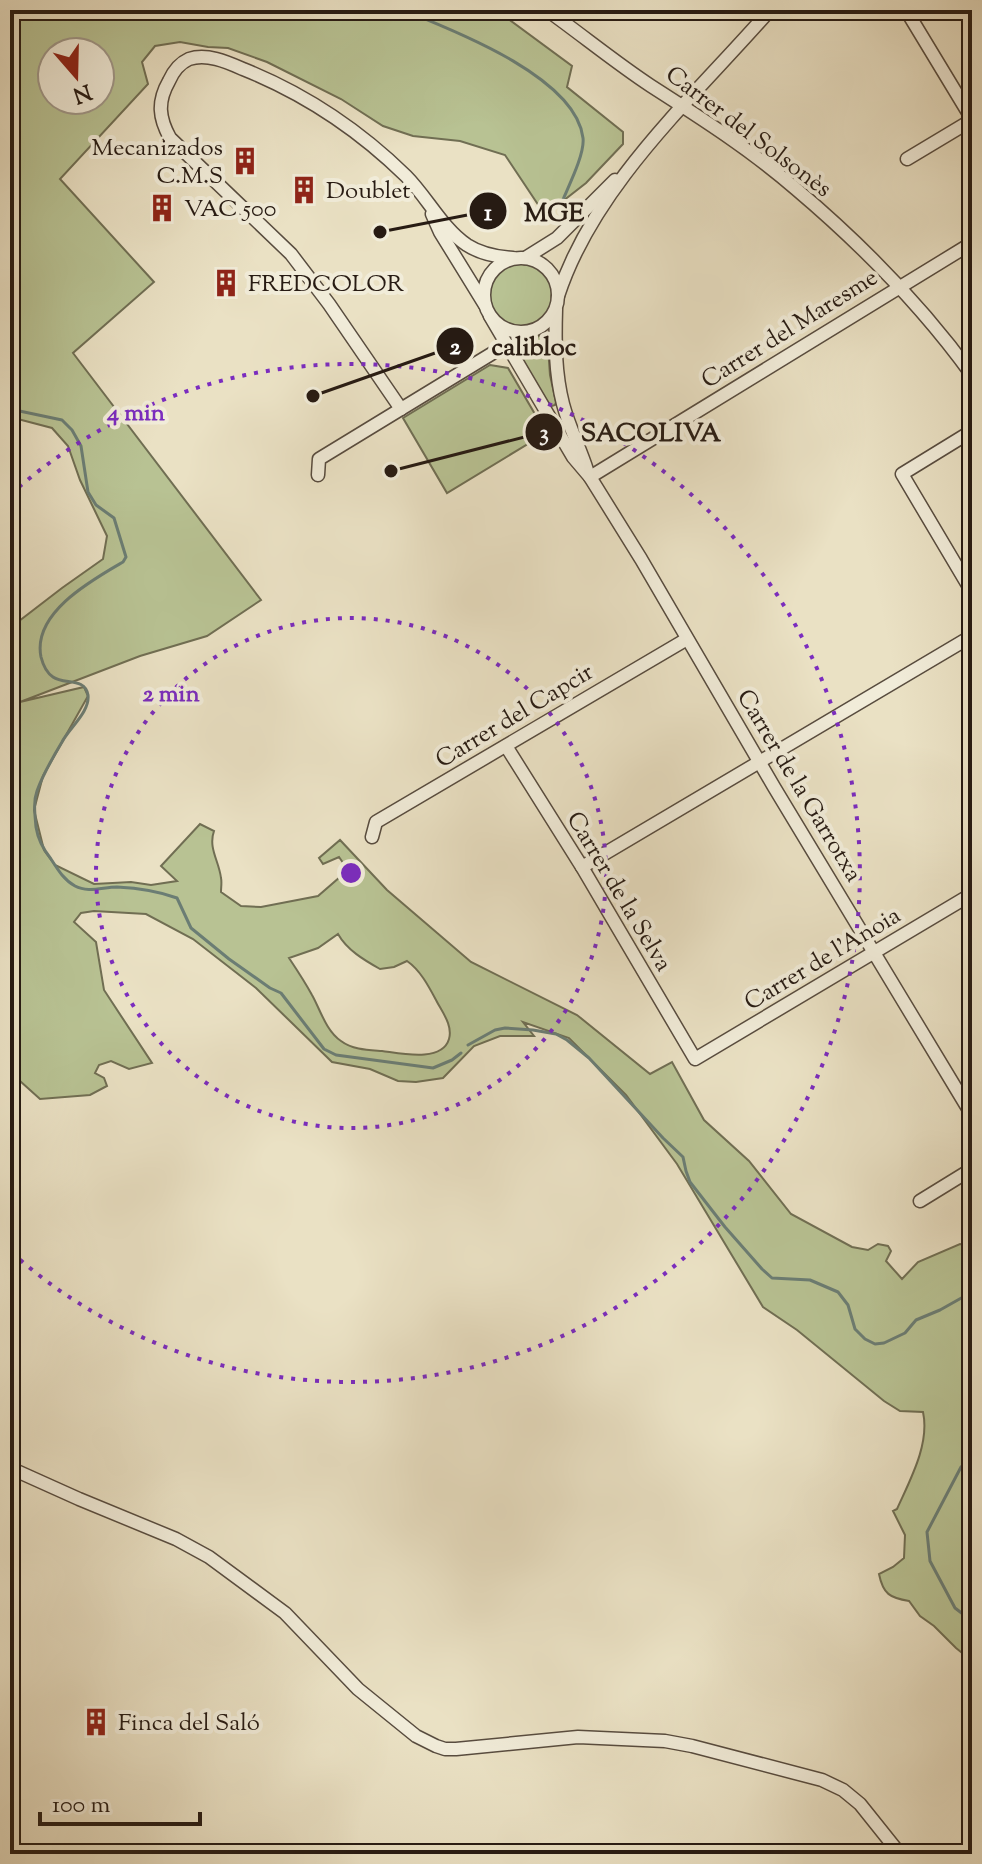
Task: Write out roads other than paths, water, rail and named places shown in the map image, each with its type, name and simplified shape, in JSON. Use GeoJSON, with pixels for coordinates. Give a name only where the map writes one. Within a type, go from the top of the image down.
{"type":"FeatureCollection","features":[{"type":"Feature","properties":{"kind":"street","name":"Carrer del Solsonès"},"geometry":{"type":"LineString","coordinates":[[547,10],[795,187],[899,286],[972,375]]}},
{"type":"Feature","properties":{"kind":"street"},"geometry":{"type":"LineString","coordinates":[[627,170],[557,238],[519,258],[503,262],[488,277],[484,297],[488,312],[507,329],[527,331],[546,322],[571,258],[627,170],[770,10]]}},
{"type":"Feature","properties":{"kind":"street"},"geometry":{"type":"LineString","coordinates":[[906,10],[972,119],[907,159]]}},
{"type":"Feature","properties":{"kind":"street","name":"Carrer de la Garrotxa"},"geometry":{"type":"LineString","coordinates":[[401,409],[291,254],[170,138],[161,120],[161,99],[179,66],[189,59],[206,57],[224,61],[294,92],[341,122],[381,153],[408,178],[448,227],[468,246],[494,257],[519,258]]}},
{"type":"Feature","properties":{"kind":"street","name":"Carrer de la Garrotxa"},"geometry":{"type":"LineString","coordinates":[[424,197],[440,232],[506,345],[573,457],[590,477],[972,1115]]}},
{"type":"Feature","properties":{"kind":"street","name":"Carrer del Maresme"},"geometry":{"type":"LineString","coordinates":[[590,477],[972,243]]}},
{"type":"Feature","properties":{"kind":"street"},"geometry":{"type":"LineString","coordinates":[[519,258],[542,264],[549,271],[557,287],[557,300]]}},
{"type":"Feature","properties":{"kind":"street","name":"Carrer de la Garrotxa"},"geometry":{"type":"LineString","coordinates":[[557,300],[559,384],[569,423],[590,477]]}},
{"type":"Feature","properties":{"kind":"street"},"geometry":{"type":"LineString","coordinates":[[318,475],[319,459],[506,345]]}},
{"type":"Feature","properties":{"kind":"street"},"geometry":{"type":"LineString","coordinates":[[972,431],[902,474],[972,592]]}},
{"type":"Feature","properties":{"kind":"street"},"geometry":{"type":"LineString","coordinates":[[582,867],[972,636]]}},
{"type":"Feature","properties":{"kind":"street","name":"Carrer del Capcir"},"geometry":{"type":"LineString","coordinates":[[372,837],[376,822],[687,639]]}},
{"type":"Feature","properties":{"kind":"street","name":"Carrer de la Selva"},"geometry":{"type":"LineString","coordinates":[[506,746],[582,867],[695,1059]]}},
{"type":"Feature","properties":{"kind":"street","name":"Carrer de l'Anoia"},"geometry":{"type":"LineString","coordinates":[[695,1059],[972,894]]}},
{"type":"Feature","properties":{"kind":"street"},"geometry":{"type":"LineString","coordinates":[[920,1201],[972,1169]]}},
{"type":"Feature","properties":{"kind":"street"},"geometry":{"type":"LineString","coordinates":[[10,1468],[209,1557],[285,1613],[358,1689],[416,1736],[436,1746],[450,1749],[586,1737],[665,1741],[692,1746],[822,1780],[843,1790],[860,1804],[900,1854]]}},
{"type":"Feature","properties":{"kind":"waterway"},"geometry":{"type":"LineString","coordinates":[[403,10],[480,43],[536,76],[559,95],[575,116],[583,138],[579,161],[562,202]]}},
{"type":"Feature","properties":{"kind":"waterway"},"geometry":{"type":"LineString","coordinates":[[10,409],[62,420],[72,430],[81,446],[88,492],[96,505],[114,518],[126,557],[67,600],[46,626],[41,641],[41,657],[49,673],[83,686],[88,695],[86,708],[52,760],[35,800],[38,836],[59,871],[80,888],[132,888],[177,898],[191,928],[229,959],[281,993],[324,1049],[336,1055],[433,1068],[461,1053]]}},
{"type":"Feature","properties":{"kind":"waterway"},"geometry":{"type":"LineString","coordinates":[[468,1045],[505,1028],[556,1034],[567,1040],[589,1058],[683,1157],[690,1182],[762,1269],[772,1278],[810,1280],[838,1292],[848,1305],[855,1329],[875,1344],[905,1333],[916,1320],[972,1292]]}},
{"type":"Feature","properties":{"kind":"waterway"},"geometry":{"type":"LineString","coordinates":[[972,1456],[961,1467],[927,1532],[930,1561],[955,1608],[972,1621]]}},
{"type":"Feature","properties":{"kind":"place","name":"Mecanizados C.M.S"},"geometry":{"type":"Point","coordinates":[245,161]}},
{"type":"Feature","properties":{"kind":"place","name":"Doublet"},"geometry":{"type":"Point","coordinates":[304,190]}},
{"type":"Feature","properties":{"kind":"place","name":"VAC 500"},"geometry":{"type":"Point","coordinates":[162,208]}},
{"type":"Feature","properties":{"kind":"place","name":"MGE"},"geometry":{"type":"Point","coordinates":[380,232]}},
{"type":"Feature","properties":{"kind":"place","name":"FREDCOLOR"},"geometry":{"type":"Point","coordinates":[226,283]}},
{"type":"Feature","properties":{"kind":"place","name":"calibloc"},"geometry":{"type":"Point","coordinates":[313,396]}},
{"type":"Feature","properties":{"kind":"place","name":"SACOLIVA"},"geometry":{"type":"Point","coordinates":[391,471]}},
{"type":"Feature","properties":{"kind":"place","name":"Finca del Saló"},"geometry":{"type":"Point","coordinates":[96,1722]}}]}
